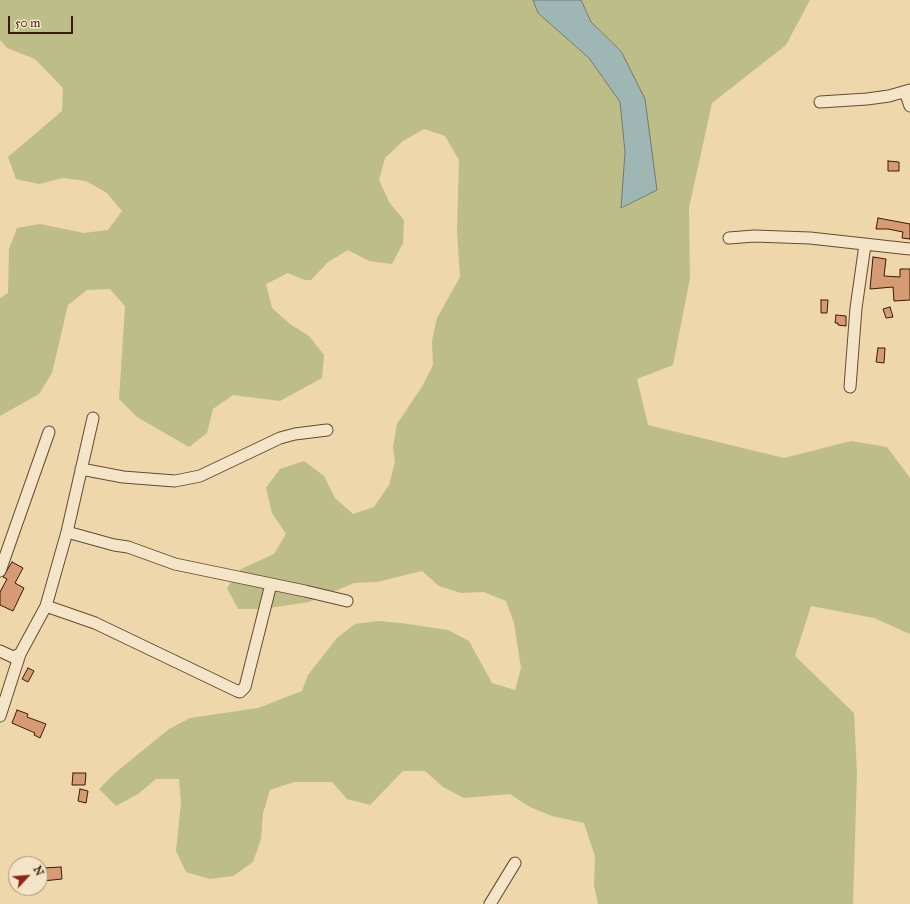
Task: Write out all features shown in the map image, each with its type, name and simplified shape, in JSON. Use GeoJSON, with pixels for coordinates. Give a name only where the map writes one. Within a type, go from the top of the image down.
{"type":"FeatureCollection","features":[{"type":"Feature","properties":{"kind":"street"},"geometry":{"type":"LineString","coordinates":[[820,102],[867,99],[908,91],[910,106]]}},
{"type":"Feature","properties":{"kind":"street"},"geometry":{"type":"LineString","coordinates":[[729,238],[754,236],[810,238],[910,249]]}},
{"type":"Feature","properties":{"kind":"street"},"geometry":{"type":"LineString","coordinates":[[850,387],[856,308],[865,245]]}},
{"type":"Feature","properties":{"kind":"street"},"geometry":{"type":"LineString","coordinates":[[0,716],[20,654],[46,606],[67,532],[93,418]]}},
{"type":"Feature","properties":{"kind":"street"},"geometry":{"type":"LineString","coordinates":[[81,469],[123,477],[175,481],[200,476],[280,438],[295,434],[327,430]]}},
{"type":"Feature","properties":{"kind":"street"},"geometry":{"type":"LineString","coordinates":[[0,571],[49,432]]}},
{"type":"Feature","properties":{"kind":"street"},"geometry":{"type":"LineString","coordinates":[[67,532],[114,545],[128,546],[175,564],[347,601]]}},
{"type":"Feature","properties":{"kind":"street"},"geometry":{"type":"LineString","coordinates":[[46,606],[95,623],[240,692],[245,686],[271,584]]}},
{"type":"Feature","properties":{"kind":"street"},"geometry":{"type":"LineString","coordinates":[[0,651],[13,657],[20,654]]}},
{"type":"Feature","properties":{"kind":"street"},"geometry":{"type":"LineString","coordinates":[[490,904],[515,863]]}},
{"type":"Feature","properties":{"kind":"green space"},"geometry":{"type":"Polygon","coordinates":[[[0,0],[533,0],[538,13],[589,58],[620,102],[625,152],[622,208],[657,190],[622,51],[591,22],[581,0],[810,0],[786,45],[712,103],[689,208],[690,278],[673,365],[637,379],[648,425],[784,458],[851,441],[887,447],[910,478],[910,634],[874,618],[811,606],[795,656],[854,713],[857,773],[853,904],[598,904],[594,885],[595,856],[584,823],[552,816],[530,807],[510,794],[464,798],[443,787],[425,771],[403,771],[370,805],[347,799],[332,782],[294,782],[270,790],[263,813],[261,839],[253,862],[233,876],[210,879],[186,872],[176,851],[181,803],[179,779],[156,779],[138,794],[116,806],[99,789],[115,773],[169,729],[190,718],[258,708],[302,691],[308,675],[337,638],[355,624],[378,621],[448,630],[469,641],[492,683],[515,690],[521,668],[514,623],[506,601],[484,592],[461,593],[439,586],[422,571],[377,582],[354,583],[309,602],[262,609],[238,609],[227,588],[241,569],[274,554],[286,534],[272,513],[266,488],[280,469],[304,461],[324,476],[335,498],[353,514],[374,507],[389,485],[395,462],[393,447],[397,424],[423,385],[433,365],[432,341],[437,318],[460,277],[457,232],[459,160],[445,136],[424,129],[403,141],[385,158],[379,180],[389,202],[404,220],[403,243],[392,264],[369,261],[348,250],[328,262],[311,280],[305,280],[288,273],[266,284],[272,308],[290,324],[309,336],[324,355],[322,378],[280,401],[233,395],[213,409],[207,433],[189,447],[137,417],[119,399],[125,306],[110,289],[87,290],[68,305],[52,373],[39,394],[0,416],[0,298],[8,293],[9,249],[17,228],[40,224],[84,233],[108,230],[122,211],[107,193],[86,181],[63,178],[39,184],[16,179],[8,157],[62,111],[63,88],[35,59],[7,48],[0,40],[0,0]]]}},
{"type":"Feature","properties":{"kind":"water"},"geometry":{"type":"Polygon","coordinates":[[[533,0],[581,0],[591,22],[621,51],[645,99],[657,190],[621,208],[625,152],[620,102],[589,58],[538,13],[533,0]]]}},
{"type":"Feature","properties":{"kind":"building"},"geometry":{"type":"Polygon","coordinates":[[[888,161],[899,162],[899,171],[888,171],[888,161]]]}},
{"type":"Feature","properties":{"kind":"building"},"geometry":{"type":"Polygon","coordinates":[[[878,218],[910,224],[910,239],[902,238],[903,232],[888,229],[876,229],[878,218]]]}},
{"type":"Feature","properties":{"kind":"building"},"geometry":{"type":"Polygon","coordinates":[[[873,257],[886,259],[884,276],[900,277],[900,269],[910,269],[910,300],[894,301],[893,287],[870,289],[873,257]]]}},
{"type":"Feature","properties":{"kind":"building"},"geometry":{"type":"Polygon","coordinates":[[[821,300],[828,300],[827,313],[821,313],[821,300]]]}},
{"type":"Feature","properties":{"kind":"building"},"geometry":{"type":"Polygon","coordinates":[[[890,307],[893,317],[886,318],[883,309],[890,307]]]}},
{"type":"Feature","properties":{"kind":"building"},"geometry":{"type":"Polygon","coordinates":[[[836,315],[846,316],[846,326],[835,323],[836,315]]]}},
{"type":"Feature","properties":{"kind":"building"},"geometry":{"type":"Polygon","coordinates":[[[878,348],[885,348],[884,363],[876,362],[878,348]]]}},
{"type":"Feature","properties":{"kind":"building"},"geometry":{"type":"Polygon","coordinates":[[[12,562],[23,568],[15,583],[24,588],[13,611],[0,605],[0,592],[7,579],[3,577],[12,562]]]}},
{"type":"Feature","properties":{"kind":"building"},"geometry":{"type":"Polygon","coordinates":[[[28,668],[34,671],[28,682],[22,679],[28,668]]]}},
{"type":"Feature","properties":{"kind":"building"},"geometry":{"type":"Polygon","coordinates":[[[17,710],[28,714],[27,717],[46,724],[40,738],[34,735],[35,733],[12,723],[17,710]]]}},
{"type":"Feature","properties":{"kind":"building"},"geometry":{"type":"Polygon","coordinates":[[[73,773],[86,773],[85,785],[72,785],[73,773]]]}},
{"type":"Feature","properties":{"kind":"building"},"geometry":{"type":"Polygon","coordinates":[[[80,789],[88,791],[86,803],[78,801],[80,789]]]}},
{"type":"Feature","properties":{"kind":"building"},"geometry":{"type":"Polygon","coordinates":[[[61,867],[62,879],[48,880],[48,868],[61,867]]]}}]}
